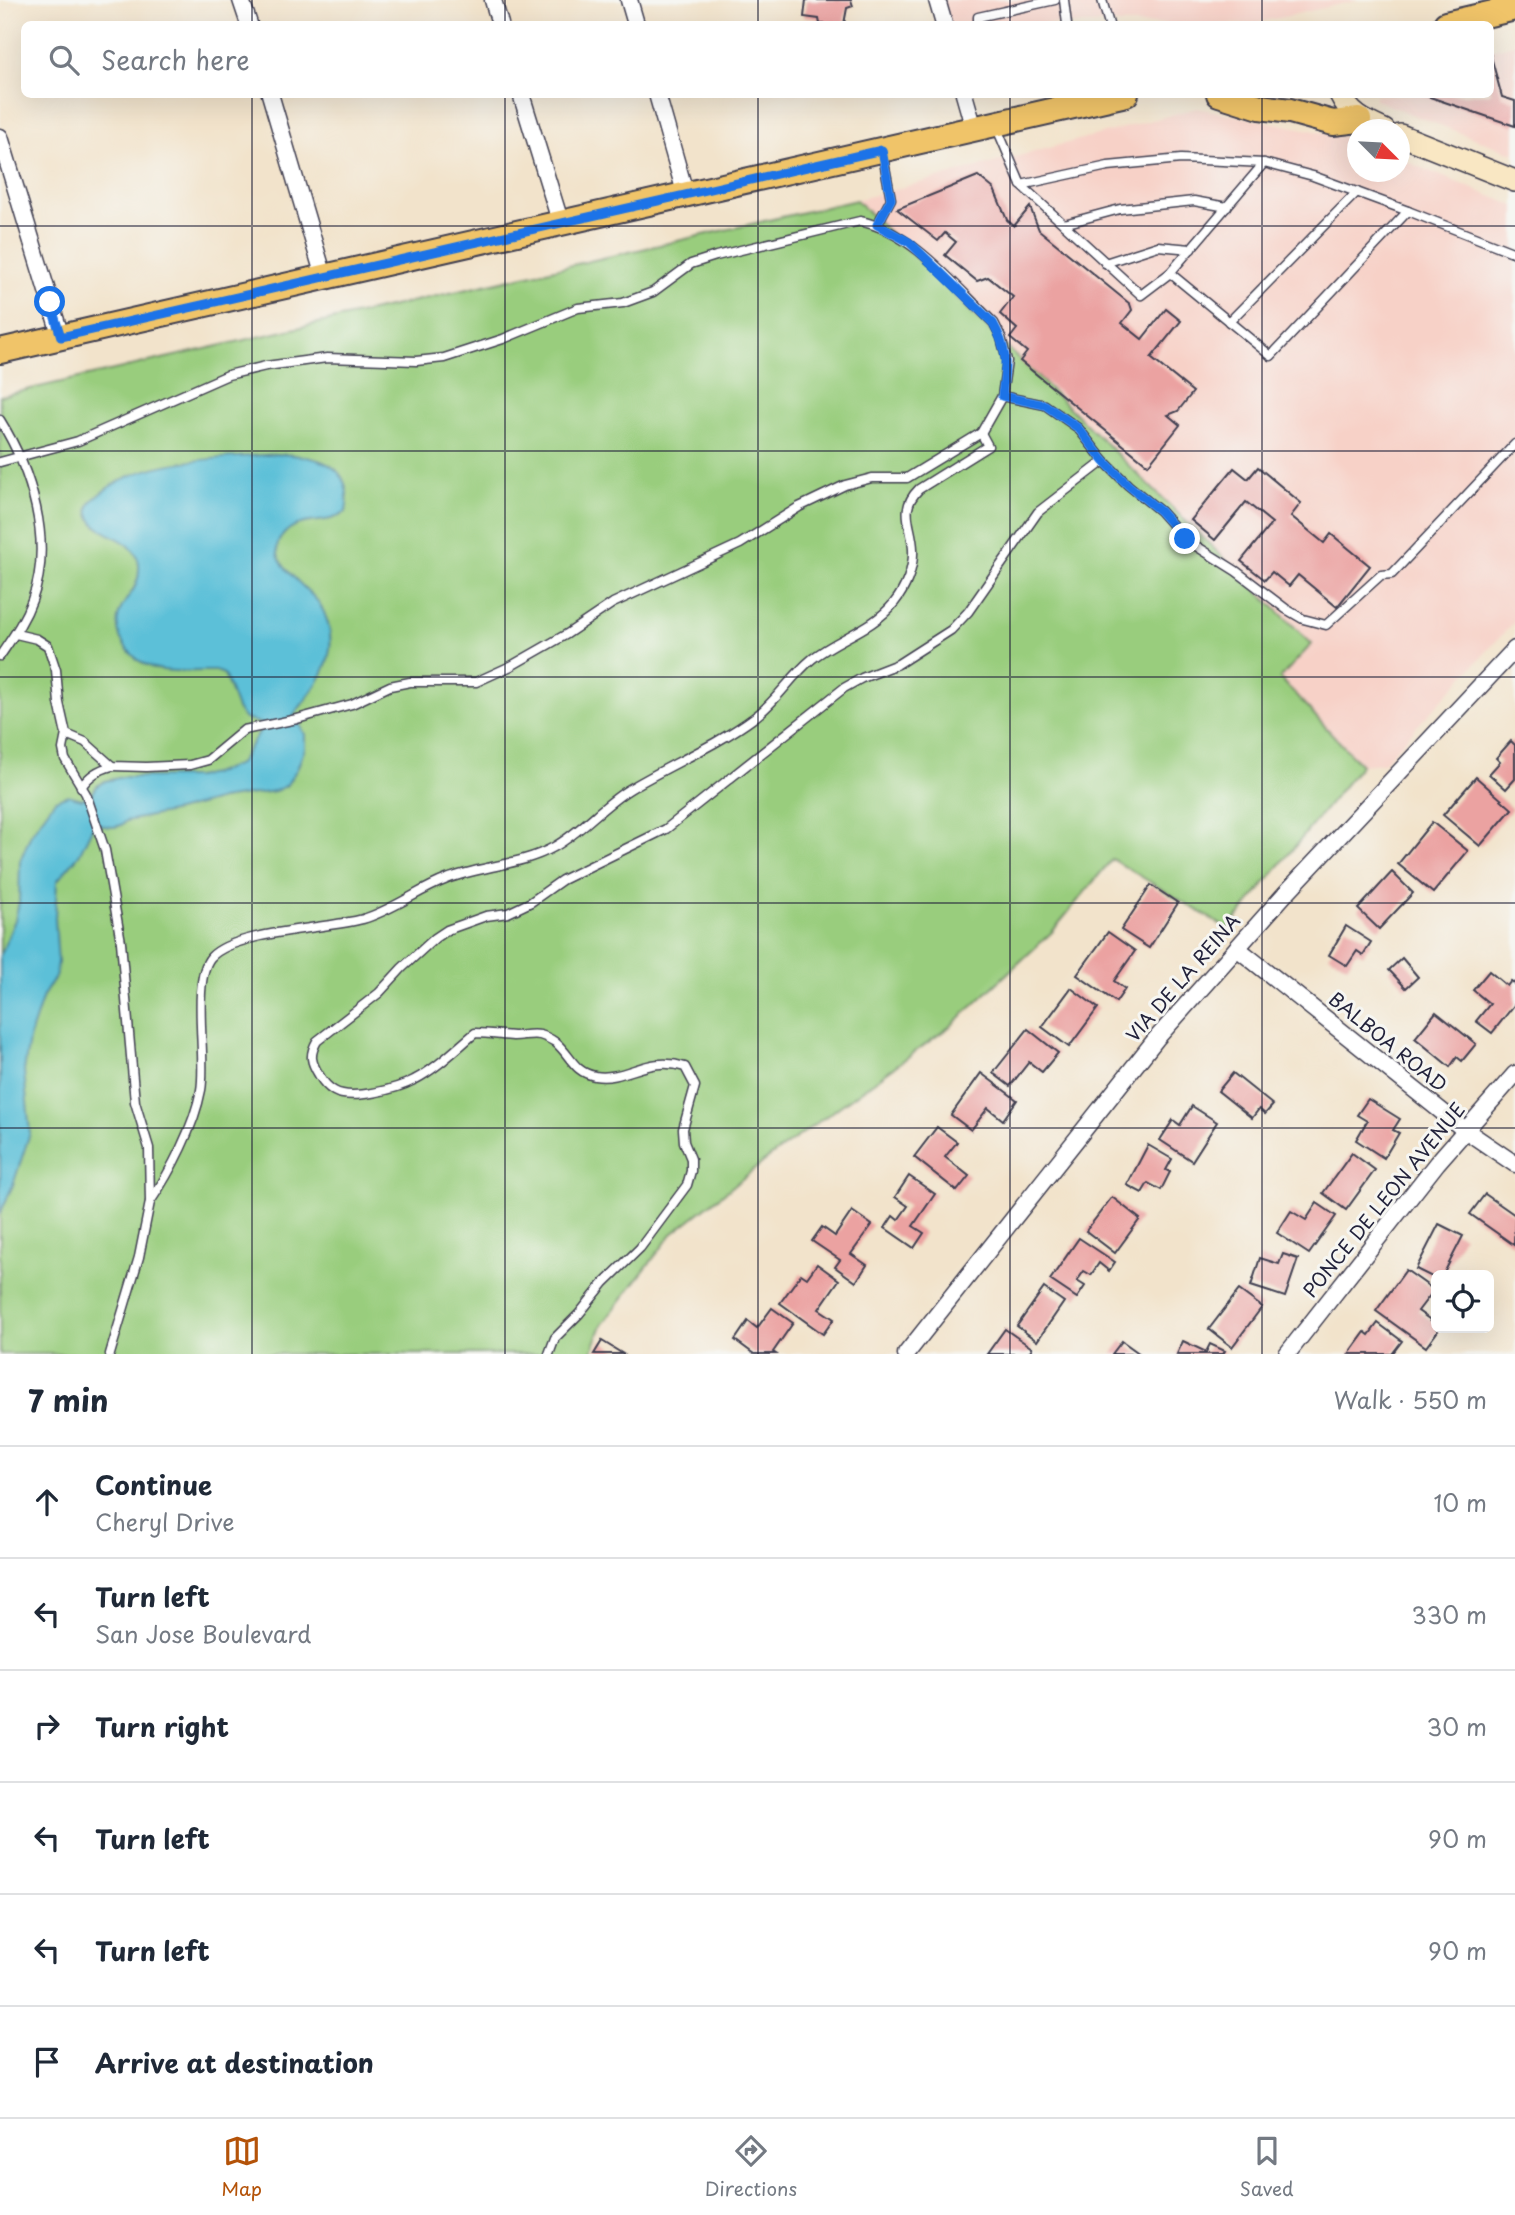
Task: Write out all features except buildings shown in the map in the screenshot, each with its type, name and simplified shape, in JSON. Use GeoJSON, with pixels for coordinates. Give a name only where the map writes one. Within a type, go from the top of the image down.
{"type":"FeatureCollection","features":[{"type":"Feature","properties":{"kind":"main road"},"geometry":{"type":"LineString","coordinates":[[1459,21],[1515,8]]}},
{"type":"Feature","properties":{"kind":"main road"},"geometry":{"type":"LineString","coordinates":[[0,351],[1108,98]]}},
{"type":"Feature","properties":{"kind":"main road"},"geometry":{"type":"LineString","coordinates":[[1232,98],[1333,123],[1347,121]]}},
{"type":"Feature","properties":{"kind":"main road"},"geometry":{"type":"LineString","coordinates":[[1342,98],[1358,119]]}},
{"type":"Feature","properties":{"kind":"main road"},"geometry":{"type":"LineString","coordinates":[[1410,139],[1515,181]]}},
{"type":"Feature","properties":{"kind":"street"},"geometry":{"type":"LineString","coordinates":[[241,0],[248,21]]}},
{"type":"Feature","properties":{"kind":"street"},"geometry":{"type":"LineString","coordinates":[[493,0],[499,21]]}},
{"type":"Feature","properties":{"kind":"street"},"geometry":{"type":"LineString","coordinates":[[628,0],[635,21]]}},
{"type":"Feature","properties":{"kind":"street"},"geometry":{"type":"LineString","coordinates":[[937,0],[943,21]]}},
{"type":"Feature","properties":{"kind":"street"},"geometry":{"type":"LineString","coordinates":[[271,98],[324,277]]}},
{"type":"Feature","properties":{"kind":"street"},"geometry":{"type":"LineString","coordinates":[[522,98],[561,224]]}},
{"type":"Feature","properties":{"kind":"street"},"geometry":{"type":"LineString","coordinates":[[658,98],[686,196]]}},
{"type":"Feature","properties":{"kind":"street"},"geometry":{"type":"LineString","coordinates":[[967,98],[985,126]]}},
{"type":"Feature","properties":{"kind":"street"},"geometry":{"type":"LineString","coordinates":[[0,136],[61,337]]}},
{"type":"Feature","properties":{"kind":"street","name":"VIA DE LA REINA"},"geometry":{"type":"LineString","coordinates":[[906,1354],[1156,1039],[1285,894],[1515,649]]}},
{"type":"Feature","properties":{"kind":"street","name":"BALBOA ROAD"},"geometry":{"type":"LineString","coordinates":[[1237,948],[1465,1130],[1515,1164]]}},
{"type":"Feature","properties":{"kind":"street","name":"PONCE DE LEON AVENUE"},"geometry":{"type":"LineString","coordinates":[[1287,1354],[1465,1130],[1515,1074]]}},
{"type":"Feature","properties":{"kind":"lane"},"geometry":{"type":"LineString","coordinates":[[978,21],[978,17],[1055,0]]}},
{"type":"Feature","properties":{"kind":"lane"},"geometry":{"type":"LineString","coordinates":[[1064,0],[1067,21]]}},
{"type":"Feature","properties":{"kind":"lane"},"geometry":{"type":"LineString","coordinates":[[1102,0],[1108,21]]}},
{"type":"Feature","properties":{"kind":"lane"},"geometry":{"type":"LineString","coordinates":[[985,126],[1021,185],[1141,295],[1170,273],[1264,163]]}},
{"type":"Feature","properties":{"kind":"lane"},"geometry":{"type":"LineString","coordinates":[[877,225],[891,199],[882,150]]}},
{"type":"Feature","properties":{"kind":"lane"},"geometry":{"type":"LineString","coordinates":[[1021,185],[1108,166],[1181,159],[1264,163],[1314,176],[1515,253]]}},
{"type":"Feature","properties":{"kind":"lane"},"geometry":{"type":"LineString","coordinates":[[1229,322],[1357,192]]}},
{"type":"Feature","properties":{"kind":"lane"},"geometry":{"type":"LineString","coordinates":[[1064,224],[1120,209],[1145,206],[1194,201],[1227,207]]}},
{"type":"Feature","properties":{"kind":"lane"},"geometry":{"type":"LineString","coordinates":[[1170,273],[1271,356],[1408,211]]}},
{"type":"Feature","properties":{"kind":"lane"},"geometry":{"type":"LineString","coordinates":[[0,462],[78,440],[228,375],[266,366],[327,358],[416,361],[444,358],[503,339],[578,309],[623,303],[653,292],[691,264],[860,221],[877,225],[909,242],[993,323],[1001,337],[1007,361],[1002,396],[981,433],[906,478],[872,478],[845,485],[799,507],[740,544],[613,603],[567,634],[511,666],[476,682],[410,682],[390,686],[352,704],[244,730],[208,760],[190,765],[112,765],[98,770],[88,778],[84,790]]}},
{"type":"Feature","properties":{"kind":"lane"},"geometry":{"type":"LineString","coordinates":[[1105,263],[1157,246],[1191,249]]}},
{"type":"Feature","properties":{"kind":"lane"},"geometry":{"type":"LineString","coordinates":[[1002,396],[1045,405],[1078,428],[1104,461],[1160,511],[1185,539],[1236,571],[1286,610],[1303,619],[1326,625],[1381,576],[1392,574],[1515,444]]}},
{"type":"Feature","properties":{"kind":"lane"},"geometry":{"type":"LineString","coordinates":[[0,420],[20,457],[32,492],[40,545],[34,597],[16,634],[0,656]]}},
{"type":"Feature","properties":{"kind":"lane"},"geometry":{"type":"LineString","coordinates":[[150,1202],[169,1170],[190,1124],[201,1089],[202,987],[205,967],[211,957],[224,948],[260,937],[360,919],[385,911],[444,880],[475,869],[529,858],[552,848],[629,790],[756,717],[811,660],[858,633],[893,604],[905,586],[912,567],[913,548],[908,507],[912,496],[988,446],[981,433]]}},
{"type":"Feature","properties":{"kind":"lane"},"geometry":{"type":"LineString","coordinates":[[946,454],[953,468]]}},
{"type":"Feature","properties":{"kind":"lane"},"geometry":{"type":"LineString","coordinates":[[549,1354],[555,1338],[604,1283],[640,1248],[687,1185],[691,1159],[684,1142],[683,1129],[695,1086],[685,1067],[658,1062],[611,1076],[597,1076],[582,1072],[571,1063],[555,1042],[540,1035],[475,1033],[413,1081],[378,1092],[352,1095],[336,1093],[318,1074],[312,1063],[311,1051],[317,1041],[379,993],[402,968],[441,934],[486,916],[508,913],[531,902],[562,880],[666,829],[845,688],[898,664],[951,630],[968,612],[1038,512],[1104,461]]}},
{"type":"Feature","properties":{"kind":"lane"},"geometry":{"type":"LineString","coordinates":[[906,478],[912,496]]}},
{"type":"Feature","properties":{"kind":"lane"},"geometry":{"type":"LineString","coordinates":[[16,634],[37,639],[48,646],[56,670],[59,703],[66,734],[63,749],[65,759],[84,790],[105,850],[121,943],[135,1102],[149,1147],[150,1202],[139,1257],[110,1354]]}},
{"type":"Feature","properties":{"kind":"lane"},"geometry":{"type":"LineString","coordinates":[[66,734],[85,742],[112,765]]}},
{"type":"Feature","properties":{"kind":"shaded area"},"geometry":{"type":"Polygon","coordinates":[[[942,0],[1359,0],[1265,21],[948,21],[942,0]]]}},
{"type":"Feature","properties":{"kind":"shaded area"},"geometry":{"type":"Polygon","coordinates":[[[1515,44],[1515,154],[1375,100],[1494,98],[1494,49],[1515,44]]]}},
{"type":"Feature","properties":{"kind":"shaded area"},"geometry":{"type":"Polygon","coordinates":[[[1197,108],[1347,137],[1347,182],[1410,182],[1410,163],[1515,206],[1515,621],[1383,763],[1361,765],[1279,678],[1311,643],[856,200],[1197,108]]]}},
{"type":"Feature","properties":{"kind":"green space"},"geometry":{"type":"Polygon","coordinates":[[[856,200],[1312,644],[1280,678],[1361,765],[1228,929],[1112,859],[1052,932],[952,1025],[770,1157],[672,1234],[602,1325],[591,1354],[0,1354],[0,396],[856,200]]]}},
{"type":"Feature","properties":{"kind":"water"},"geometry":{"type":"Polygon","coordinates":[[[275,454],[304,456],[329,465],[338,472],[344,482],[347,495],[346,512],[330,519],[297,525],[283,535],[278,544],[282,563],[319,603],[330,631],[330,649],[325,667],[294,715],[305,734],[305,748],[297,769],[286,786],[275,791],[221,799],[126,821],[118,826],[101,825],[92,828],[79,855],[57,881],[55,918],[58,963],[55,977],[43,996],[29,1039],[24,1071],[30,1133],[13,1185],[0,1214],[0,956],[15,920],[19,902],[20,861],[31,834],[55,800],[68,795],[82,799],[92,794],[97,786],[105,781],[123,777],[195,777],[213,774],[239,764],[261,729],[260,723],[245,719],[237,709],[224,674],[216,671],[153,668],[137,659],[124,645],[118,618],[137,582],[139,565],[131,547],[99,528],[88,510],[93,500],[101,493],[140,472],[184,462],[275,454]]]}},
{"type":"Feature","properties":{"kind":"route"},"geometry":{"type":"LineString","coordinates":[[50,302],[61,337],[882,150],[891,199],[877,225],[909,242],[993,323],[1001,337],[1007,361],[1002,396],[1045,405],[1078,428],[1104,461],[1160,511],[1185,539]]}}]}
